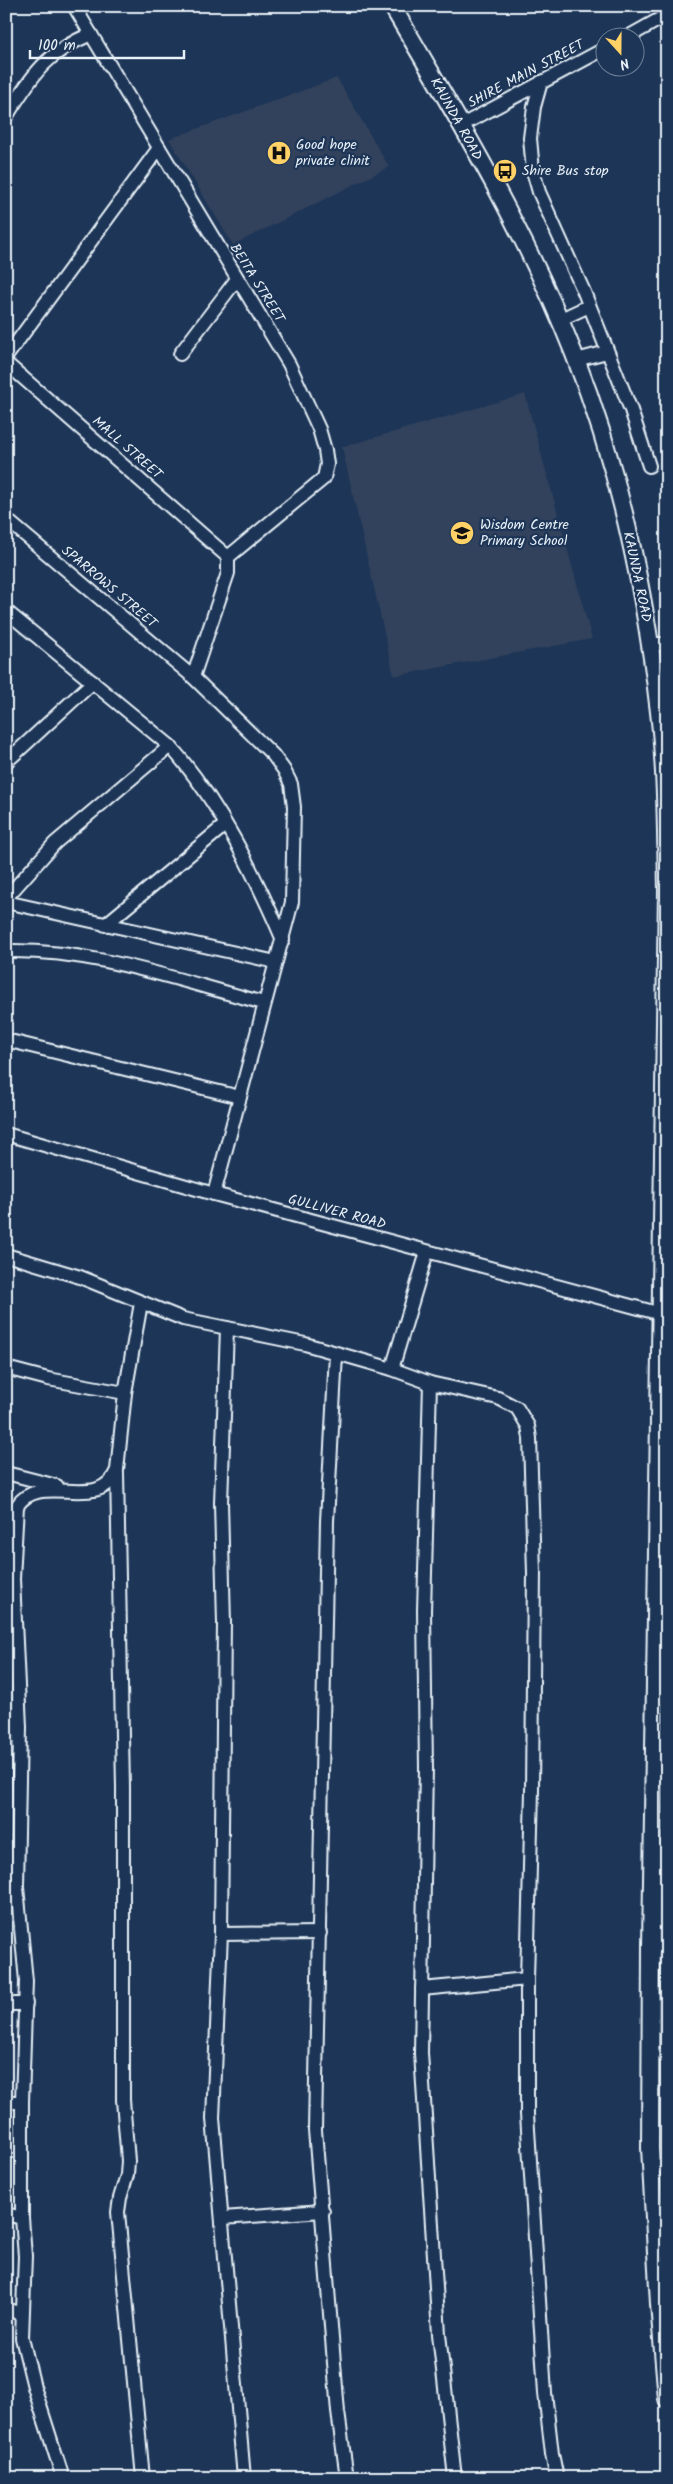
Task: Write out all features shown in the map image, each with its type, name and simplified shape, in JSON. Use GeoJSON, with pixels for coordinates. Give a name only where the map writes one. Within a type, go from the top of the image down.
{"type":"FeatureCollection","features":[{"type":"Feature","properties":{"kind":"main road","name":"KAUNDA ROAD"},"geometry":{"type":"LineString","coordinates":[[392,6],[515,223],[576,360],[614,472],[642,592],[663,716],[667,888],[661,1314],[659,2166],[666,2391]]}},
{"type":"Feature","properties":{"kind":"street","name":"BEITA STREET"},"geometry":{"type":"LineString","coordinates":[[74,6],[289,364],[319,429],[327,464],[324,478],[228,557]]}},
{"type":"Feature","properties":{"kind":"street"},"geometry":{"type":"LineString","coordinates":[[645,28],[667,16]]}},
{"type":"Feature","properties":{"kind":"street"},"geometry":{"type":"LineString","coordinates":[[6,117],[28,83],[46,60],[70,43],[91,34]]}},
{"type":"Feature","properties":{"kind":"street","name":"SHIRE MAIN STREET"},"geometry":{"type":"LineString","coordinates":[[460,126],[596,53]]}},
{"type":"Feature","properties":{"kind":"street"},"geometry":{"type":"LineString","coordinates":[[541,82],[534,107],[530,138],[533,171],[547,212],[590,306],[606,352],[631,410],[649,466]]}},
{"type":"Feature","properties":{"kind":"street"},"geometry":{"type":"LineString","coordinates":[[6,357],[158,148]]}},
{"type":"Feature","properties":{"kind":"street"},"geometry":{"type":"LineString","coordinates":[[180,354],[237,279]]}},
{"type":"Feature","properties":{"kind":"street"},"geometry":{"type":"LineString","coordinates":[[559,320],[590,306]]}},
{"type":"Feature","properties":{"kind":"street"},"geometry":{"type":"LineString","coordinates":[[576,360],[606,352]]}},
{"type":"Feature","properties":{"kind":"street","name":"MALL STREET"},"geometry":{"type":"LineString","coordinates":[[6,363],[228,557]]}},
{"type":"Feature","properties":{"kind":"street","name":"SPARROWS STREET"},"geometry":{"type":"LineString","coordinates":[[6,519],[193,677],[273,755],[284,770],[290,784],[294,807],[292,902],[214,1194]]}},
{"type":"Feature","properties":{"kind":"street"},"geometry":{"type":"LineString","coordinates":[[193,677],[228,573],[228,557]]}},
{"type":"Feature","properties":{"kind":"street"},"geometry":{"type":"LineString","coordinates":[[7,612],[170,746],[203,787],[266,901],[283,940]]}},
{"type":"Feature","properties":{"kind":"street"},"geometry":{"type":"LineString","coordinates":[[650,644],[667,644]]}},
{"type":"Feature","properties":{"kind":"street"},"geometry":{"type":"LineString","coordinates":[[6,762],[93,682]]}},
{"type":"Feature","properties":{"kind":"street"},"geometry":{"type":"LineString","coordinates":[[6,898],[55,844],[170,746]]}},
{"type":"Feature","properties":{"kind":"street"},"geometry":{"type":"LineString","coordinates":[[105,925],[225,825]]}},
{"type":"Feature","properties":{"kind":"street"},"geometry":{"type":"LineString","coordinates":[[6,902],[276,962]]}},
{"type":"Feature","properties":{"kind":"street"},"geometry":{"type":"LineString","coordinates":[[6,951],[40,951],[90,957],[264,1003]]}},
{"type":"Feature","properties":{"kind":"street"},"geometry":{"type":"LineString","coordinates":[[6,1040],[240,1097]]}},
{"type":"Feature","properties":{"kind":"street","name":"GULLIVER ROAD"},"geometry":{"type":"LineString","coordinates":[[6,1134],[214,1194],[661,1314]]}},
{"type":"Feature","properties":{"kind":"street"},"geometry":{"type":"LineString","coordinates":[[392,1369],[427,1252]]}},
{"type":"Feature","properties":{"kind":"street"},"geometry":{"type":"LineString","coordinates":[[6,1255],[80,1277],[182,1319],[279,1338],[392,1369],[430,1384],[508,1401],[523,1416],[530,1438],[534,1573],[532,1791],[526,1979],[527,2124],[545,2393],[552,2454],[558,2478]]}},
{"type":"Feature","properties":{"kind":"street"},"geometry":{"type":"LineString","coordinates":[[141,1303],[125,1393],[117,1470],[124,1787],[123,2100],[128,2161],[128,2175],[120,2198],[118,2212],[143,2478]]}},
{"type":"Feature","properties":{"kind":"street"},"geometry":{"type":"LineString","coordinates":[[227,1328],[221,1503],[224,1623],[221,1934],[213,2118],[244,2478]]}},
{"type":"Feature","properties":{"kind":"street"},"geometry":{"type":"LineString","coordinates":[[336,1354],[327,1520],[316,2130],[340,2432],[347,2478]]}},
{"type":"Feature","properties":{"kind":"street"},"geometry":{"type":"LineString","coordinates":[[6,1368],[48,1379],[125,1393]]}},
{"type":"Feature","properties":{"kind":"street"},"geometry":{"type":"LineString","coordinates":[[430,1384],[424,1611],[426,1768],[422,1989],[423,2105],[439,2334],[455,2478]]}},
{"type":"Feature","properties":{"kind":"street"},"geometry":{"type":"LineString","coordinates":[[63,2478],[25,2357],[22,2314],[25,2256],[22,2218],[22,2102],[26,1980],[12,1888],[12,1792],[20,1726],[12,1680],[10,1577],[18,1506],[22,1499],[38,1492],[104,1488],[113,1480],[117,1470]]}},
{"type":"Feature","properties":{"kind":"street"},"geometry":{"type":"LineString","coordinates":[[6,1473],[79,1491]]}},
{"type":"Feature","properties":{"kind":"street"},"geometry":{"type":"LineString","coordinates":[[221,1934],[320,1933]]}},
{"type":"Feature","properties":{"kind":"street"},"geometry":{"type":"LineString","coordinates":[[422,1989],[526,1979]]}},
{"type":"Feature","properties":{"kind":"street"},"geometry":{"type":"LineString","coordinates":[[6,2004],[26,2004]]}},
{"type":"Feature","properties":{"kind":"street"},"geometry":{"type":"LineString","coordinates":[[6,2102],[22,2102]]}},
{"type":"Feature","properties":{"kind":"street"},"geometry":{"type":"LineString","coordinates":[[222,2218],[323,2211]]}},
{"type":"Feature","properties":{"kind":"street"},"geometry":{"type":"LineString","coordinates":[[6,2214],[22,2218]]}},
{"type":"Feature","properties":{"kind":"street"},"geometry":{"type":"LineString","coordinates":[[6,2309],[22,2314]]}},
{"type":"Feature","properties":{"kind":"shaded area","name":"Good hope private clinit"},"geometry":{"type":"Polygon","coordinates":[[[337,78],[389,167],[233,245],[169,139],[337,78]]]}},
{"type":"Feature","properties":{"kind":"shaded area","name":"Wisdom Centre Primary School"},"geometry":{"type":"Polygon","coordinates":[[[525,394],[592,639],[394,676],[342,447],[525,394]]]}},
{"type":"Feature","properties":{"kind":"place","name":"Good hope private clinit"},"geometry":{"type":"Point","coordinates":[279,153]}},
{"type":"Feature","properties":{"kind":"place","name":"Shire Bus stop"},"geometry":{"type":"Point","coordinates":[505,171]}},
{"type":"Feature","properties":{"kind":"place","name":"Wisdom Centre Primary School"},"geometry":{"type":"Point","coordinates":[462,533]}}]}
